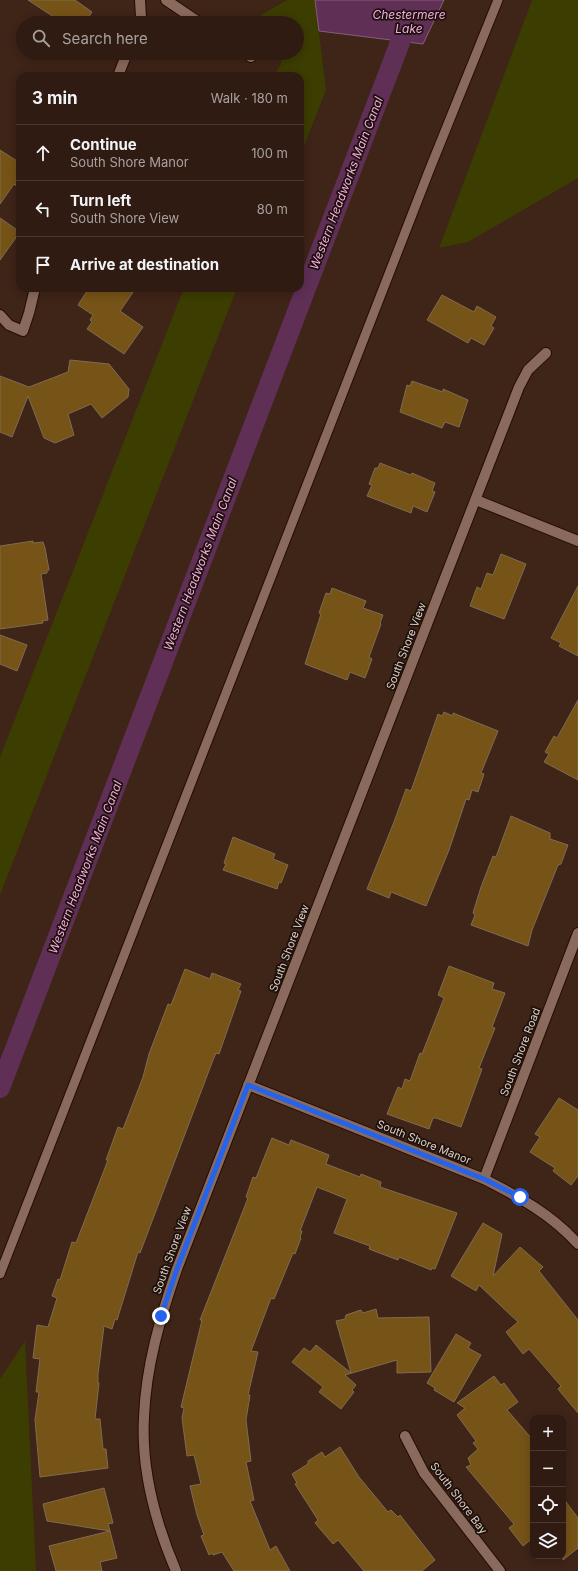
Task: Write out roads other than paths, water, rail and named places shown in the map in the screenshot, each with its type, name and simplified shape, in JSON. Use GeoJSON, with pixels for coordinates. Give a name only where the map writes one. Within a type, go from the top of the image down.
{"type":"FeatureCollection","features":[{"type":"Feature","properties":{"kind":"street"},"geometry":{"type":"LineString","coordinates":[[140,0],[141,16]]}},
{"type":"Feature","properties":{"kind":"street"},"geometry":{"type":"LineString","coordinates":[[166,0],[190,16]]}},
{"type":"Feature","properties":{"kind":"street"},"geometry":{"type":"LineString","coordinates":[[120,72],[124,60]]}},
{"type":"Feature","properties":{"kind":"street"},"geometry":{"type":"LineString","coordinates":[[0,315],[9,325],[23,331],[34,292]]}},
{"type":"Feature","properties":{"kind":"street","name":"South Shore View"},"geometry":{"type":"LineString","coordinates":[[176,1571],[159,1523],[146,1468],[144,1418],[149,1366],[161,1316],[177,1269],[519,387],[528,370],[546,353]]}},
{"type":"Feature","properties":{"kind":"street"},"geometry":{"type":"LineString","coordinates":[[476,500],[578,541]]}},
{"type":"Feature","properties":{"kind":"street","name":"South Shore Road"},"geometry":{"type":"LineString","coordinates":[[484,1179],[578,933]]}},
{"type":"Feature","properties":{"kind":"street","name":"South Shore Manor"},"geometry":{"type":"LineString","coordinates":[[248,1085],[484,1179],[520,1197],[554,1219],[578,1244]]}},
{"type":"Feature","properties":{"kind":"street","name":"South Shore Bay"},"geometry":{"type":"LineString","coordinates":[[405,1436],[424,1473],[500,1571]]}},
{"type":"Feature","properties":{"kind":"lane"},"geometry":{"type":"LineString","coordinates":[[0,1274],[429,171],[498,0]]}},
{"type":"Feature","properties":{"kind":"water","name":"Chestermere Lake"},"geometry":{"type":"Polygon","coordinates":[[[315,0],[444,0],[423,44],[319,31],[315,0]]]}},
{"type":"Feature","properties":{"kind":"waterway","name":"Western Headworks Main Canal"},"geometry":{"type":"LineString","coordinates":[[0,1088],[401,40]]}}]}
